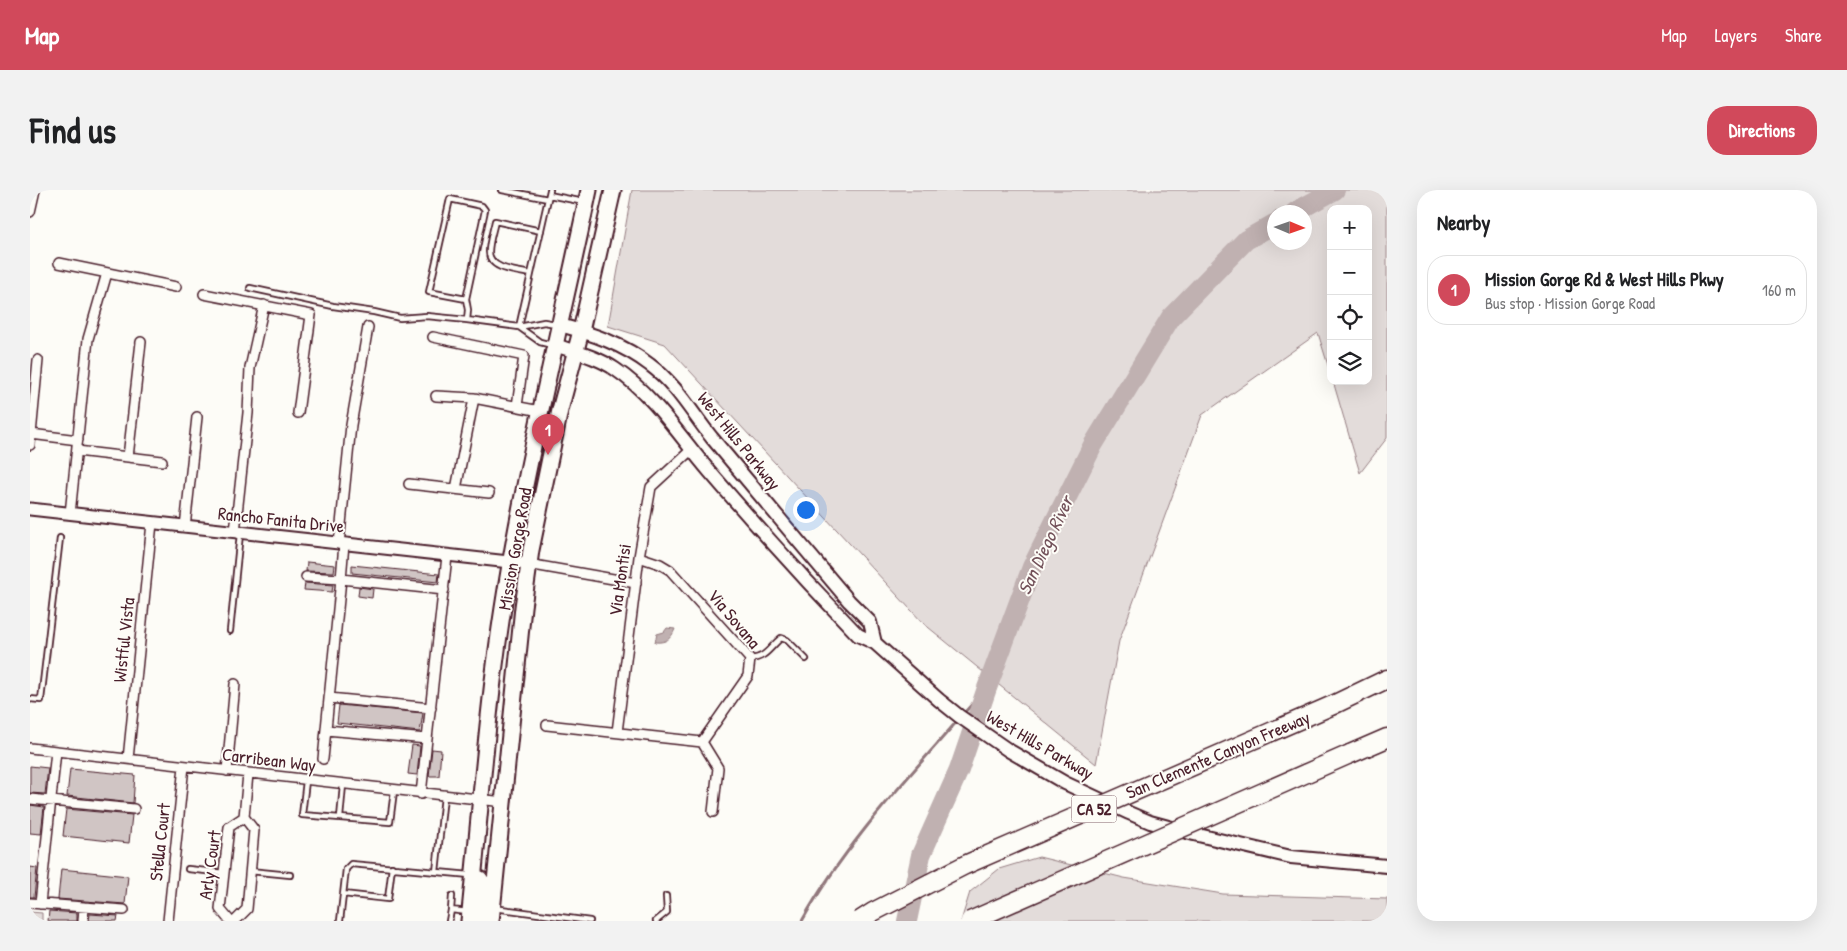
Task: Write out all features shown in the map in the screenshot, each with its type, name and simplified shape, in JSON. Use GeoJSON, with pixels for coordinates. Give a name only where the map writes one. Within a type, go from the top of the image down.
{"type":"FeatureCollection","features":[{"type":"Feature","properties":{"kind":"highway","name":"San Clemente Canyon Freeway"},"geometry":{"type":"LineString","coordinates":[[859,921],[965,865],[1333,705],[1387,679]]}},
{"type":"Feature","properties":{"kind":"highway"},"geometry":{"type":"LineString","coordinates":[[970,921],[1387,738]]}},
{"type":"Feature","properties":{"kind":"main road","name":"Mission Gorge Road"},"geometry":{"type":"LineString","coordinates":[[492,915],[528,564],[558,420],[576,352],[613,190]]}},
{"type":"Feature","properties":{"kind":"main road","name":"Mission Gorge Road"},"geometry":{"type":"LineString","coordinates":[[473,918],[474,876],[495,665],[540,411],[587,196]]}},
{"type":"Feature","properties":{"kind":"main road","name":"West Hills Parkway"},"geometry":{"type":"LineString","coordinates":[[560,325],[608,340],[628,349],[652,366],[675,389],[710,435],[849,601],[870,622],[875,644]]}},
{"type":"Feature","properties":{"kind":"main road","name":"West Hills Parkway"},"geometry":{"type":"LineString","coordinates":[[555,346],[576,352],[613,367],[636,384],[657,405],[691,450],[768,541],[858,635],[875,644],[959,716],[1008,750],[1065,783],[1150,822],[1291,857],[1387,866]]}},
{"type":"Feature","properties":{"kind":"street"},"geometry":{"type":"LineString","coordinates":[[30,212],[36,190]]}},
{"type":"Feature","properties":{"kind":"street"},"geometry":{"type":"LineString","coordinates":[[59,263],[176,288]]}},
{"type":"Feature","properties":{"kind":"street"},"geometry":{"type":"LineString","coordinates":[[70,514],[88,339],[107,273]]}},
{"type":"Feature","properties":{"kind":"street"},"geometry":{"type":"LineString","coordinates":[[204,294],[311,315],[298,413]]}},
{"type":"Feature","properties":{"kind":"street"},"geometry":{"type":"LineString","coordinates":[[238,533],[250,368],[264,306]]}},
{"type":"Feature","properties":{"kind":"street"},"geometry":{"type":"LineString","coordinates":[[323,759],[341,579],[341,544],[351,425],[368,327]]}},
{"type":"Feature","properties":{"kind":"street"},"geometry":{"type":"LineString","coordinates":[[433,337],[524,356],[517,406]]}},
{"type":"Feature","properties":{"kind":"street"},"geometry":{"type":"LineString","coordinates":[[128,457],[141,342]]}},
{"type":"Feature","properties":{"kind":"street"},"geometry":{"type":"LineString","coordinates":[[30,445],[38,360]]}},
{"type":"Feature","properties":{"kind":"street"},"geometry":{"type":"LineString","coordinates":[[436,396],[474,398],[540,411]]}},
{"type":"Feature","properties":{"kind":"street"},"geometry":{"type":"LineString","coordinates":[[456,490],[474,398]]}},
{"type":"Feature","properties":{"kind":"street"},"geometry":{"type":"LineString","coordinates":[[185,527],[197,417]]}},
{"type":"Feature","properties":{"kind":"street"},"geometry":{"type":"LineString","coordinates":[[31,434],[78,440]]}},
{"type":"Feature","properties":{"kind":"street","name":"Via Montisi"},"geometry":{"type":"LineString","coordinates":[[617,732],[639,557],[651,486],[691,450]]}},
{"type":"Feature","properties":{"kind":"street"},"geometry":{"type":"LineString","coordinates":[[77,451],[162,461]]}},
{"type":"Feature","properties":{"kind":"street"},"geometry":{"type":"LineString","coordinates":[[409,484],[489,493]]}},
{"type":"Feature","properties":{"kind":"street","name":"Rancho Fanita Drive"},"geometry":{"type":"LineString","coordinates":[[30,509],[528,564]]}},
{"type":"Feature","properties":{"kind":"street","name":"Wistful Vista"},"geometry":{"type":"LineString","coordinates":[[128,759],[152,523]]}},
{"type":"Feature","properties":{"kind":"street"},"geometry":{"type":"LineString","coordinates":[[421,794],[447,556]]}},
{"type":"Feature","properties":{"kind":"street","name":"Via Sovana"},"geometry":{"type":"LineString","coordinates":[[639,557],[660,564],[670,570],[750,659],[748,676],[702,742]]}},
{"type":"Feature","properties":{"kind":"street"},"geometry":{"type":"LineString","coordinates":[[528,564],[636,583]]}},
{"type":"Feature","properties":{"kind":"street"},"geometry":{"type":"LineString","coordinates":[[306,577],[444,590]]}},
{"type":"Feature","properties":{"kind":"street"},"geometry":{"type":"LineString","coordinates":[[227,772],[235,684]]}},
{"type":"Feature","properties":{"kind":"street"},"geometry":{"type":"LineString","coordinates":[[329,698],[431,708]]}},
{"type":"Feature","properties":{"kind":"street"},"geometry":{"type":"LineString","coordinates":[[547,725],[702,742],[718,768],[713,812]]}},
{"type":"Feature","properties":{"kind":"street"},"geometry":{"type":"LineString","coordinates":[[326,730],[427,739]]}},
{"type":"Feature","properties":{"kind":"street","name":"Carribean Way"},"geometry":{"type":"LineString","coordinates":[[30,748],[306,781],[504,802]]}},
{"type":"Feature","properties":{"kind":"street"},"geometry":{"type":"LineString","coordinates":[[40,904],[56,751]]}},
{"type":"Feature","properties":{"kind":"street","name":"Stella Court"},"geometry":{"type":"LineString","coordinates":[[168,921],[184,766]]}},
{"type":"Feature","properties":{"kind":"street","name":"Arly Court"},"geometry":{"type":"LineString","coordinates":[[235,921],[246,909],[254,830],[244,816],[248,774]]}},
{"type":"Feature","properties":{"kind":"street"},"geometry":{"type":"LineString","coordinates":[[30,799],[134,809]]}},
{"type":"Feature","properties":{"kind":"street","name":"Arly Court"},"geometry":{"type":"LineString","coordinates":[[230,921],[220,909],[229,827],[244,816]]}},
{"type":"Feature","properties":{"kind":"street"},"geometry":{"type":"LineString","coordinates":[[30,903],[124,910]]}},
{"type":"Feature","properties":{"kind":"street"},"geometry":{"type":"LineString","coordinates":[[83,921],[84,907]]}},
{"type":"Feature","properties":{"kind":"lane"},"geometry":{"type":"LineString","coordinates":[[502,190],[549,195],[587,196]]}},
{"type":"Feature","properties":{"kind":"lane"},"geometry":{"type":"LineString","coordinates":[[518,327],[549,195]]}},
{"type":"Feature","properties":{"kind":"lane"},"geometry":{"type":"LineString","coordinates":[[466,299],[429,292],[450,199],[482,206],[484,210],[466,299],[467,320]]}},
{"type":"Feature","properties":{"kind":"lane"},"geometry":{"type":"LineString","coordinates":[[531,274],[499,266],[491,260],[489,252],[495,221],[541,231]]}},
{"type":"Feature","properties":{"kind":"lane"},"geometry":{"type":"LineString","coordinates":[[250,288],[332,306],[400,318],[427,316],[518,327],[544,322],[560,325]]}},
{"type":"Feature","properties":{"kind":"lane"},"geometry":{"type":"LineString","coordinates":[[518,327],[540,342],[555,346]]}},
{"type":"Feature","properties":{"kind":"lane"},"geometry":{"type":"LineString","coordinates":[[230,631],[238,533]]}},
{"type":"Feature","properties":{"kind":"lane"},"geometry":{"type":"LineString","coordinates":[[30,699],[41,700],[60,538]]}},
{"type":"Feature","properties":{"kind":"lane"},"geometry":{"type":"LineString","coordinates":[[750,659],[764,656],[781,638],[787,640],[806,659]]}},
{"type":"Feature","properties":{"kind":"lane"},"geometry":{"type":"LineString","coordinates":[[306,781],[302,815],[390,822],[394,790]]}},
{"type":"Feature","properties":{"kind":"lane"},"geometry":{"type":"LineString","coordinates":[[340,818],[343,785]]}},
{"type":"Feature","properties":{"kind":"lane"},"geometry":{"type":"LineString","coordinates":[[436,872],[444,796]]}},
{"type":"Feature","properties":{"kind":"lane"},"geometry":{"type":"LineString","coordinates":[[340,921],[346,868],[352,864],[474,876]]}},
{"type":"Feature","properties":{"kind":"lane"},"geometry":{"type":"LineString","coordinates":[[343,894],[388,899],[392,867]]}},
{"type":"Feature","properties":{"kind":"lane"},"geometry":{"type":"LineString","coordinates":[[188,869],[224,873]]}},
{"type":"Feature","properties":{"kind":"lane"},"geometry":{"type":"LineString","coordinates":[[250,870],[290,875]]}},
{"type":"Feature","properties":{"kind":"lane"},"geometry":{"type":"LineString","coordinates":[[449,921],[452,896]]}},
{"type":"Feature","properties":{"kind":"lane"},"geometry":{"type":"LineString","coordinates":[[656,921],[667,912],[666,896]]}},
{"type":"Feature","properties":{"kind":"lane"},"geometry":{"type":"LineString","coordinates":[[450,910],[473,918]]}},
{"type":"Feature","properties":{"kind":"lane"},"geometry":{"type":"LineString","coordinates":[[492,915],[590,921]]}},
{"type":"Feature","properties":{"kind":"shaded area"},"geometry":{"type":"Polygon","coordinates":[[[632,190],[1387,190],[1387,438],[1360,473],[1334,385],[1372,385],[1372,205],[1327,205],[1327,362],[1318,333],[1202,415],[1119,641],[1096,764],[923,623],[665,344],[608,326],[632,190]]]}},
{"type":"Feature","properties":{"kind":"shaded area"},"geometry":{"type":"Polygon","coordinates":[[[667,628],[675,629],[670,638],[662,642],[655,642],[657,634],[664,632],[667,628]]]}},
{"type":"Feature","properties":{"kind":"shaded area"},"geometry":{"type":"Polygon","coordinates":[[[1039,857],[1124,878],[1223,894],[1387,899],[1387,921],[961,921],[970,892],[999,869],[1039,857]]]}},
{"type":"Feature","properties":{"kind":"shaded area"},"geometry":{"type":"Polygon","coordinates":[[[30,912],[42,913],[42,921],[30,921],[30,912]]]}},
{"type":"Feature","properties":{"kind":"building"},"geometry":{"type":"Polygon","coordinates":[[[307,562],[335,565],[334,572],[306,571],[307,562]]]}},
{"type":"Feature","properties":{"kind":"building"},"geometry":{"type":"Polygon","coordinates":[[[352,565],[439,574],[438,582],[352,573],[352,565]]]}},
{"type":"Feature","properties":{"kind":"building"},"geometry":{"type":"Polygon","coordinates":[[[305,583],[333,585],[332,592],[304,590],[305,583]]]}},
{"type":"Feature","properties":{"kind":"building"},"geometry":{"type":"Polygon","coordinates":[[[359,587],[373,589],[372,598],[358,596],[359,587]]]}},
{"type":"Feature","properties":{"kind":"building"},"geometry":{"type":"Polygon","coordinates":[[[339,705],[423,713],[420,732],[337,723],[339,705]]]}},
{"type":"Feature","properties":{"kind":"building"},"geometry":{"type":"Polygon","coordinates":[[[412,745],[420,746],[417,775],[408,774],[412,745]]]}},
{"type":"Feature","properties":{"kind":"building"},"geometry":{"type":"Polygon","coordinates":[[[432,749],[441,750],[439,776],[429,776],[432,749]]]}},
{"type":"Feature","properties":{"kind":"building"},"geometry":{"type":"Polygon","coordinates":[[[30,766],[48,768],[45,794],[30,793],[30,766]]]}},
{"type":"Feature","properties":{"kind":"building"},"geometry":{"type":"Polygon","coordinates":[[[70,769],[135,775],[133,803],[67,796],[70,769]]]}},
{"type":"Feature","properties":{"kind":"building"},"geometry":{"type":"Polygon","coordinates":[[[30,805],[44,807],[41,834],[30,833],[30,805]]]}},
{"type":"Feature","properties":{"kind":"building"},"geometry":{"type":"Polygon","coordinates":[[[66,809],[132,815],[129,843],[63,836],[66,809]]]}},
{"type":"Feature","properties":{"kind":"building"},"geometry":{"type":"Polygon","coordinates":[[[30,867],[37,868],[34,897],[30,897],[30,867]]]}},
{"type":"Feature","properties":{"kind":"building"},"geometry":{"type":"Polygon","coordinates":[[[61,869],[128,876],[125,904],[58,899],[61,869]]]}},
{"type":"Feature","properties":{"kind":"building"},"geometry":{"type":"Polygon","coordinates":[[[49,911],[77,913],[77,921],[48,921],[49,911]]]}},
{"type":"Feature","properties":{"kind":"building"},"geometry":{"type":"Polygon","coordinates":[[[90,914],[118,916],[117,921],[89,921],[90,914]]]}},
{"type":"Feature","properties":{"kind":"waterway","name":"San Diego River"},"geometry":{"type":"LineString","coordinates":[[1308,205],[1335,190]]}},
{"type":"Feature","properties":{"kind":"waterway","name":"San Diego River"},"geometry":{"type":"LineString","coordinates":[[907,921],[921,855],[959,770],[1032,567],[1093,445],[1171,317],[1246,240],[1267,228]]}},
{"type":"Feature","properties":{"kind":"waterway"},"geometry":{"type":"LineString","coordinates":[[963,714],[987,688]]}},
{"type":"Feature","properties":{"kind":"waterway"},"geometry":{"type":"LineString","coordinates":[[802,921],[855,841],[959,719]]}},
{"type":"Feature","properties":{"kind":"place","name":"Mission Gorge Rd & West Hills Pkwy"},"geometry":{"type":"Point","coordinates":[548,455]}}]}
